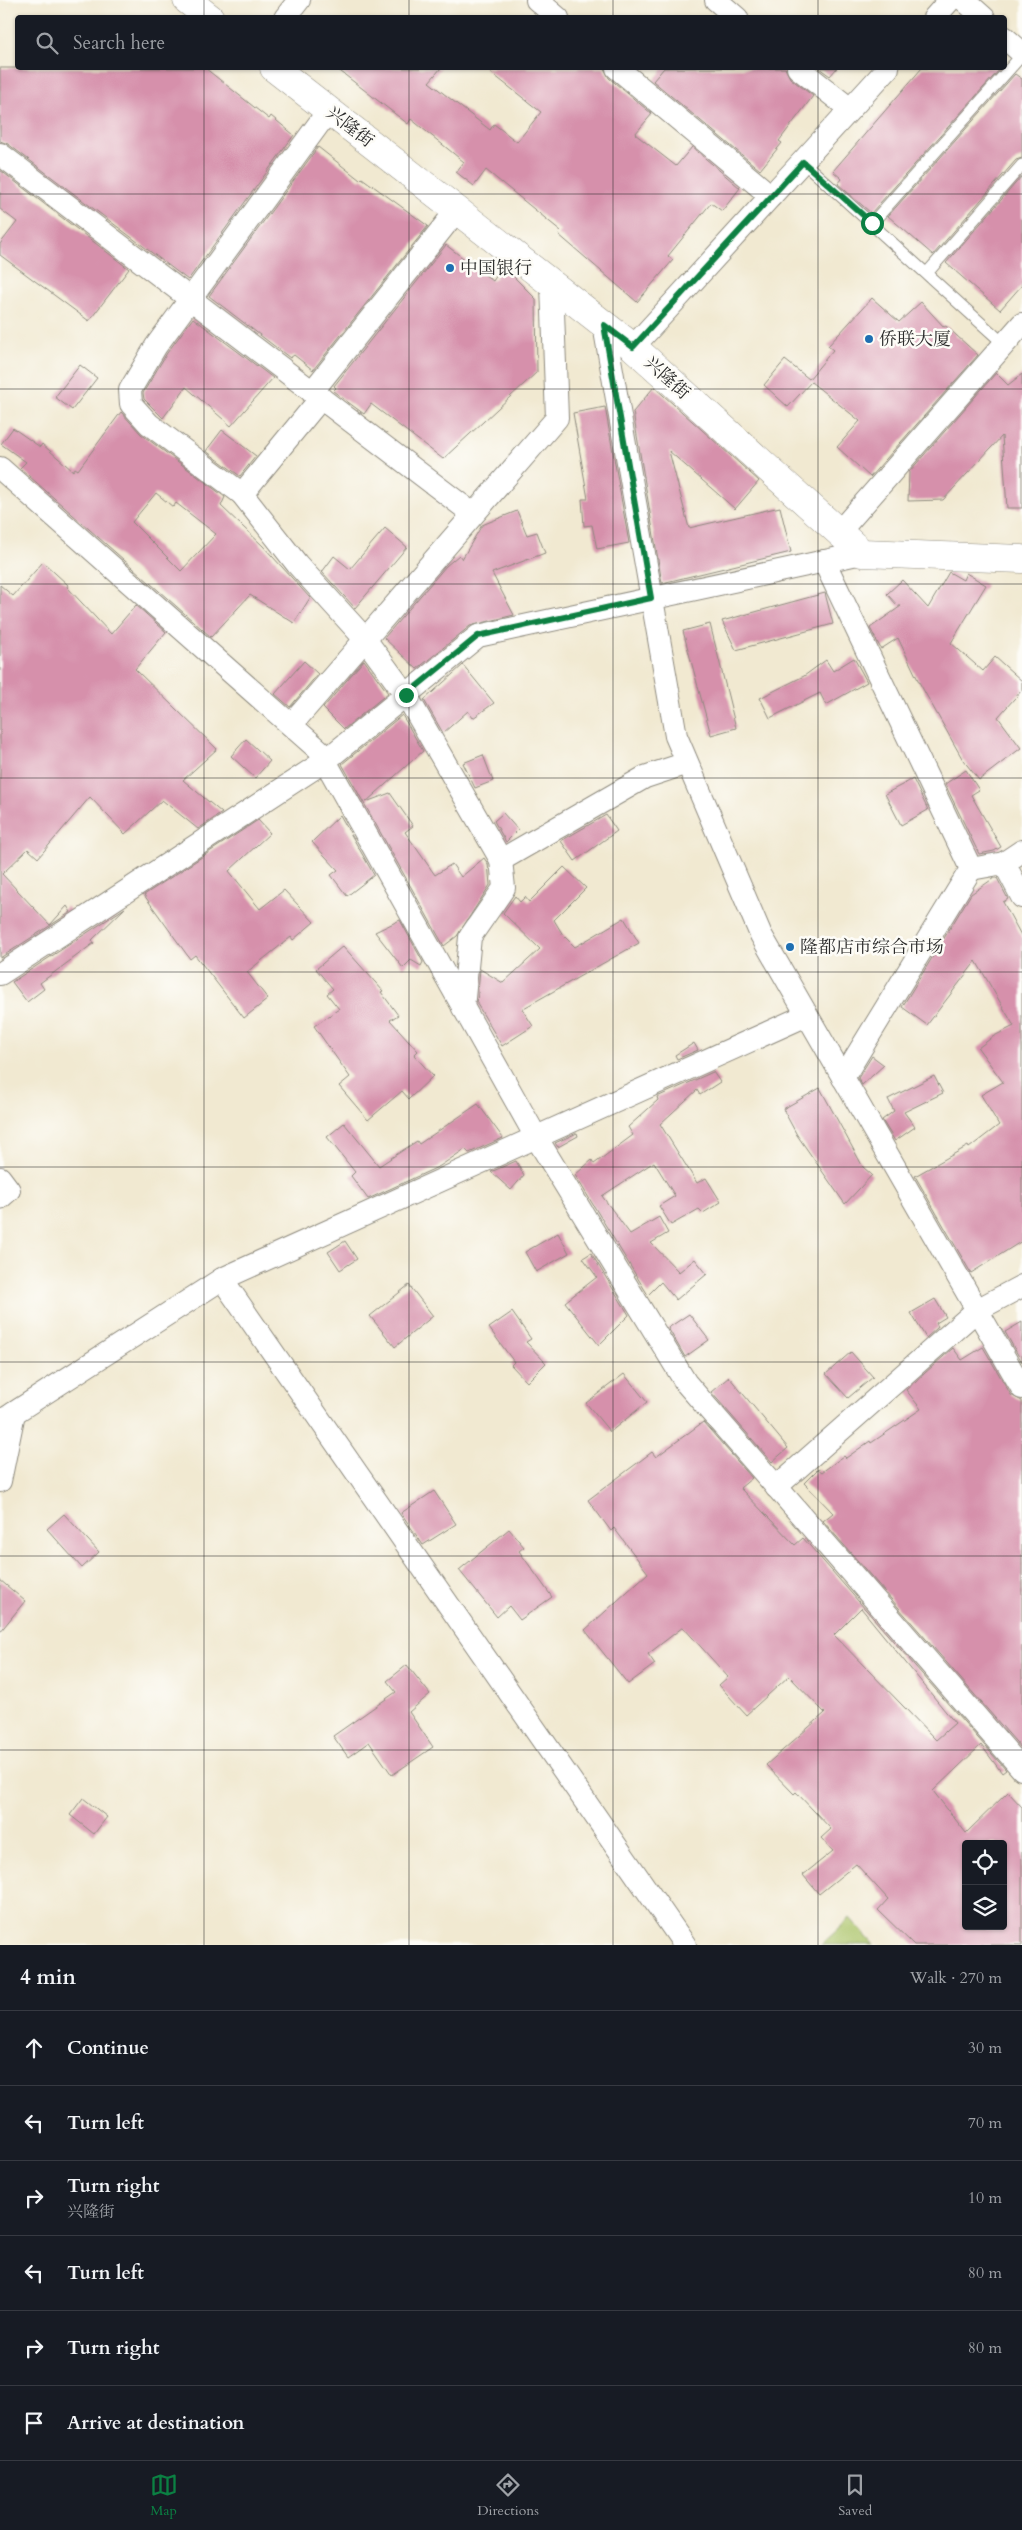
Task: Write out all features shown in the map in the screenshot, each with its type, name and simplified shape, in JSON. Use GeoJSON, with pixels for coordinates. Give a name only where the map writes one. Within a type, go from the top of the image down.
{"type":"FeatureCollection","features":[{"type":"Feature","properties":{"kind":"street"},"geometry":{"type":"LineString","coordinates":[[187,0],[206,15]]}},
{"type":"Feature","properties":{"kind":"street"},"geometry":{"type":"LineString","coordinates":[[286,15],[299,0]]}},
{"type":"Feature","properties":{"kind":"street"},"geometry":{"type":"LineString","coordinates":[[537,0],[554,15]]}},
{"type":"Feature","properties":{"kind":"street"},"geometry":{"type":"LineString","coordinates":[[716,0],[734,15]]}},
{"type":"Feature","properties":{"kind":"street"},"geometry":{"type":"LineString","coordinates":[[937,15],[950,0]]}},
{"type":"Feature","properties":{"kind":"street"},"geometry":{"type":"LineString","coordinates":[[964,0],[981,15]]}},
{"type":"Feature","properties":{"kind":"street"},"geometry":{"type":"LineString","coordinates":[[1007,40],[1022,54]]}},
{"type":"Feature","properties":{"kind":"street","name":"兴隆街"},"geometry":{"type":"LineString","coordinates":[[277,70],[633,347],[862,553]]}},
{"type":"Feature","properties":{"kind":"street"},"geometry":{"type":"LineString","coordinates":[[619,70],[771,196]]}},
{"type":"Feature","properties":{"kind":"street"},"geometry":{"type":"LineString","coordinates":[[800,70],[850,110]]}},
{"type":"Feature","properties":{"kind":"street"},"geometry":{"type":"LineString","coordinates":[[633,347],[886,70]]}},
{"type":"Feature","properties":{"kind":"street"},"geometry":{"type":"LineString","coordinates":[[329,110],[156,346],[130,390],[131,404],[149,424],[242,494],[297,564],[365,639],[406,695],[501,860],[504,888],[470,937],[463,1008]]}},
{"type":"Feature","properties":{"kind":"street"},"geometry":{"type":"LineString","coordinates":[[0,154],[473,514]]}},
{"type":"Feature","properties":{"kind":"street"},"geometry":{"type":"LineString","coordinates":[[242,494],[457,210]]}},
{"type":"Feature","properties":{"kind":"street"},"geometry":{"type":"LineString","coordinates":[[291,725],[557,418],[552,285]]}},
{"type":"Feature","properties":{"kind":"street"},"geometry":{"type":"LineString","coordinates":[[839,532],[1022,324]]}},
{"type":"Feature","properties":{"kind":"street"},"geometry":{"type":"LineString","coordinates":[[604,325],[676,736],[761,935],[1022,1388]]}},
{"type":"Feature","properties":{"kind":"street"},"geometry":{"type":"LineString","coordinates":[[5,481],[319,750],[536,1137],[686,1383],[1022,1769]]}},
{"type":"Feature","properties":{"kind":"street"},"geometry":{"type":"LineString","coordinates":[[0,974],[325,761],[478,636],[862,553],[1022,559]]}},
{"type":"Feature","properties":{"kind":"street"},"geometry":{"type":"LineString","coordinates":[[824,561],[971,868]]}},
{"type":"Feature","properties":{"kind":"street"},"geometry":{"type":"LineString","coordinates":[[501,860],[645,777],[687,763]]}},
{"type":"Feature","properties":{"kind":"street"},"geometry":{"type":"LineString","coordinates":[[843,1078],[971,868],[1013,857],[1022,897]]}},
{"type":"Feature","properties":{"kind":"street"},"geometry":{"type":"LineString","coordinates":[[0,1482],[7,1418],[222,1280],[807,1015]]}},
{"type":"Feature","properties":{"kind":"street"},"geometry":{"type":"LineString","coordinates":[[0,1178],[9,1190],[0,1198]]}},
{"type":"Feature","properties":{"kind":"street"},"geometry":{"type":"LineString","coordinates":[[222,1280],[685,1945]]}},
{"type":"Feature","properties":{"kind":"street"},"geometry":{"type":"LineString","coordinates":[[776,1487],[977,1310],[1022,1286]]}},
{"type":"Feature","properties":{"kind":"lane"},"geometry":{"type":"LineString","coordinates":[[872,223],[1022,54]]}},
{"type":"Feature","properties":{"kind":"lane"},"geometry":{"type":"LineString","coordinates":[[803,162],[1004,344]]}},
{"type":"Feature","properties":{"kind":"lane"},"geometry":{"type":"LineString","coordinates":[[927,273],[1022,165]]}},
{"type":"Feature","properties":{"kind":"green space"},"geometry":{"type":"Polygon","coordinates":[[[850,1918],[874,1945],[821,1945],[850,1918]]]}},
{"type":"Feature","properties":{"kind":"building"},"geometry":{"type":"Polygon","coordinates":[[[0,68],[15,68],[15,70],[208,70],[269,119],[271,116],[294,135],[188,280],[8,144],[0,141],[0,68]]]}},
{"type":"Feature","properties":{"kind":"building"},"geometry":{"type":"Polygon","coordinates":[[[339,70],[439,70],[429,82],[490,130],[494,124],[517,142],[541,112],[488,70],[605,70],[609,78],[652,114],[635,134],[676,166],[692,147],[740,188],[722,211],[711,203],[668,256],[673,260],[637,302],[558,234],[561,231],[486,170],[474,186],[456,172],[464,162],[411,119],[408,124],[339,70]]]}},
{"type":"Feature","properties":{"kind":"building"},"geometry":{"type":"Polygon","coordinates":[[[662,70],[786,70],[790,78],[813,96],[779,141],[782,143],[760,170],[653,81],[662,70]]]}},
{"type":"Feature","properties":{"kind":"building"},"geometry":{"type":"Polygon","coordinates":[[[822,70],[835,70],[830,76],[822,70]]]}},
{"type":"Feature","properties":{"kind":"building"},"geometry":{"type":"Polygon","coordinates":[[[920,70],[999,70],[871,213],[838,184],[842,179],[833,171],[920,70]]]}},
{"type":"Feature","properties":{"kind":"building"},"geometry":{"type":"Polygon","coordinates":[[[1015,74],[1022,79],[1022,158],[1016,160],[933,255],[888,216],[1015,74]]]}},
{"type":"Feature","properties":{"kind":"building"},"geometry":{"type":"Polygon","coordinates":[[[318,147],[360,180],[362,178],[428,226],[313,370],[294,355],[290,358],[209,296],[318,147]]]}},
{"type":"Feature","properties":{"kind":"building"},"geometry":{"type":"Polygon","coordinates":[[[0,170],[129,269],[89,321],[0,255],[0,244],[17,222],[0,209],[0,170]]]}},
{"type":"Feature","properties":{"kind":"building"},"geometry":{"type":"Polygon","coordinates":[[[1022,176],[1022,285],[1000,310],[946,263],[1022,176]]]}},
{"type":"Feature","properties":{"kind":"building"},"geometry":{"type":"Polygon","coordinates":[[[446,245],[493,281],[503,266],[536,299],[537,372],[443,459],[371,404],[364,414],[333,391],[336,388],[334,386],[446,245]]]}},
{"type":"Feature","properties":{"kind":"building"},"geometry":{"type":"Polygon","coordinates":[[[872,298],[899,322],[921,302],[944,327],[946,326],[978,355],[870,477],[837,447],[860,421],[811,382],[788,407],[764,385],[785,360],[809,379],[833,350],[828,346],[872,298]]]}},
{"type":"Feature","properties":{"kind":"building"},"geometry":{"type":"Polygon","coordinates":[[[193,318],[273,378],[231,426],[186,387],[163,418],[144,399],[143,393],[167,353],[193,318]]]}},
{"type":"Feature","properties":{"kind":"building"},"geometry":{"type":"Polygon","coordinates":[[[80,365],[97,378],[72,410],[55,397],[80,365]]]}},
{"type":"Feature","properties":{"kind":"building"},"geometry":{"type":"Polygon","coordinates":[[[996,373],[1008,385],[1022,374],[1022,508],[1007,508],[1002,436],[943,500],[908,501],[909,472],[996,373]]]}},
{"type":"Feature","properties":{"kind":"building"},"geometry":{"type":"Polygon","coordinates":[[[654,387],[759,481],[735,509],[669,451],[689,528],[780,507],[791,552],[662,583],[633,412],[654,387]]]}},
{"type":"Feature","properties":{"kind":"building"},"geometry":{"type":"Polygon","coordinates":[[[605,407],[629,543],[597,549],[592,525],[584,526],[582,499],[588,499],[573,413],[605,407]]]}},
{"type":"Feature","properties":{"kind":"building"},"geometry":{"type":"Polygon","coordinates":[[[121,412],[141,434],[225,497],[221,506],[263,546],[310,598],[294,623],[250,595],[211,637],[20,468],[26,462],[1,444],[13,428],[40,447],[42,444],[73,471],[75,468],[78,470],[121,412]],[[156,493],[132,522],[181,571],[216,534],[176,503],[173,507],[156,493]]]}},
{"type":"Feature","properties":{"kind":"building"},"geometry":{"type":"Polygon","coordinates":[[[222,430],[256,456],[240,476],[206,451],[222,430]]]}},
{"type":"Feature","properties":{"kind":"building"},"geometry":{"type":"Polygon","coordinates":[[[517,511],[527,535],[537,532],[545,553],[492,573],[514,615],[470,626],[417,669],[384,638],[446,566],[459,555],[462,559],[482,525],[517,511]]]}},
{"type":"Feature","properties":{"kind":"building"},"geometry":{"type":"Polygon","coordinates":[[[385,528],[407,547],[355,608],[322,572],[334,556],[350,569],[385,528]]]}},
{"type":"Feature","properties":{"kind":"building"},"geometry":{"type":"Polygon","coordinates":[[[43,562],[68,585],[67,587],[111,634],[136,605],[166,632],[135,669],[217,749],[183,780],[222,813],[198,829],[162,800],[125,834],[90,797],[38,858],[28,849],[2,874],[50,925],[67,906],[71,912],[0,958],[0,585],[13,596],[43,562]]]}},
{"type":"Feature","properties":{"kind":"building"},"geometry":{"type":"Polygon","coordinates":[[[949,572],[963,580],[966,573],[986,585],[951,643],[983,671],[995,657],[1022,681],[1022,690],[998,717],[1021,748],[979,780],[963,760],[919,682],[898,638],[881,649],[870,628],[901,606],[898,606],[887,594],[902,580],[928,608],[949,572]]]}},
{"type":"Feature","properties":{"kind":"building"},"geometry":{"type":"Polygon","coordinates":[[[825,593],[833,624],[736,650],[722,621],[825,593]]]}},
{"type":"Feature","properties":{"kind":"building"},"geometry":{"type":"Polygon","coordinates":[[[710,624],[736,728],[711,735],[683,631],[710,624]]]}},
{"type":"Feature","properties":{"kind":"building"},"geometry":{"type":"Polygon","coordinates":[[[854,658],[867,682],[826,705],[820,693],[770,718],[760,698],[804,676],[826,660],[833,671],[854,658]]]}},
{"type":"Feature","properties":{"kind":"building"},"geometry":{"type":"Polygon","coordinates":[[[364,660],[388,693],[344,729],[323,708],[364,660]]]}},
{"type":"Feature","properties":{"kind":"building"},"geometry":{"type":"Polygon","coordinates":[[[304,661],[318,674],[290,707],[275,694],[304,661]]]}},
{"type":"Feature","properties":{"kind":"building"},"geometry":{"type":"Polygon","coordinates":[[[463,665],[494,703],[473,718],[468,711],[443,733],[424,700],[463,665]]]}},
{"type":"Feature","properties":{"kind":"building"},"geometry":{"type":"Polygon","coordinates":[[[402,715],[423,751],[366,802],[390,793],[413,826],[405,832],[435,875],[452,864],[461,877],[484,858],[488,864],[490,885],[457,936],[444,946],[342,764],[402,715]]]}},
{"type":"Feature","properties":{"kind":"building"},"geometry":{"type":"Polygon","coordinates":[[[246,739],[270,761],[255,778],[231,756],[246,739]]]}},
{"type":"Feature","properties":{"kind":"building"},"geometry":{"type":"Polygon","coordinates":[[[483,755],[493,781],[475,788],[463,763],[483,755]]]}},
{"type":"Feature","properties":{"kind":"building"},"geometry":{"type":"Polygon","coordinates":[[[966,770],[979,790],[971,795],[1001,847],[994,851],[979,854],[945,784],[966,770]]]}},
{"type":"Feature","properties":{"kind":"building"},"geometry":{"type":"Polygon","coordinates":[[[913,779],[928,810],[901,825],[885,794],[913,779]]]}},
{"type":"Feature","properties":{"kind":"building"},"geometry":{"type":"Polygon","coordinates":[[[503,813],[518,830],[506,842],[494,821],[503,813]]]}},
{"type":"Feature","properties":{"kind":"building"},"geometry":{"type":"Polygon","coordinates":[[[340,815],[374,875],[347,896],[331,875],[338,870],[312,842],[340,815]]]}},
{"type":"Feature","properties":{"kind":"building"},"geometry":{"type":"Polygon","coordinates":[[[606,815],[617,831],[575,861],[561,841],[606,815]]]}},
{"type":"Feature","properties":{"kind":"building"},"geometry":{"type":"Polygon","coordinates":[[[258,820],[270,833],[229,871],[260,909],[284,890],[314,922],[293,940],[291,937],[247,972],[268,999],[244,1018],[195,955],[190,959],[144,895],[258,820]]]}},
{"type":"Feature","properties":{"kind":"building"},"geometry":{"type":"Polygon","coordinates":[[[564,867],[586,888],[554,920],[563,935],[575,947],[624,918],[639,943],[522,1009],[533,1026],[502,1046],[477,1004],[480,969],[503,983],[540,949],[503,913],[515,896],[520,902],[525,897],[529,902],[564,867]]]}},
{"type":"Feature","properties":{"kind":"building"},"geometry":{"type":"Polygon","coordinates":[[[994,878],[997,878],[1008,899],[1003,902],[1022,937],[1022,1241],[971,1273],[915,1176],[968,1146],[969,1148],[999,1125],[981,1095],[1003,1082],[978,1048],[994,1036],[1014,1026],[976,961],[927,1025],[902,1007],[971,894],[994,878]]]}},
{"type":"Feature","properties":{"kind":"building"},"geometry":{"type":"Polygon","coordinates":[[[125,908],[92,940],[94,943],[40,983],[44,989],[27,1002],[12,982],[125,908]]]}},
{"type":"Feature","properties":{"kind":"building"},"geometry":{"type":"Polygon","coordinates":[[[400,920],[423,962],[421,966],[411,960],[403,968],[375,932],[400,920]]]}},
{"type":"Feature","properties":{"kind":"building"},"geometry":{"type":"Polygon","coordinates":[[[343,946],[383,991],[381,992],[398,1015],[390,1020],[418,1051],[414,1055],[433,1076],[409,1099],[402,1091],[368,1120],[339,1086],[350,1077],[314,1026],[339,1009],[327,994],[333,989],[316,969],[343,946]]]}},
{"type":"Feature","properties":{"kind":"building"},"geometry":{"type":"Polygon","coordinates":[[[694,1043],[698,1050],[677,1059],[675,1055],[694,1043]]]}},
{"type":"Feature","properties":{"kind":"building"},"geometry":{"type":"Polygon","coordinates":[[[872,1056],[884,1065],[862,1085],[858,1078],[872,1056]]]}},
{"type":"Feature","properties":{"kind":"building"},"geometry":{"type":"Polygon","coordinates":[[[713,1072],[720,1082],[700,1095],[697,1090],[660,1124],[697,1183],[706,1178],[721,1202],[703,1213],[699,1209],[671,1225],[659,1206],[675,1196],[654,1162],[602,1196],[630,1234],[659,1217],[668,1233],[651,1243],[679,1272],[695,1259],[707,1274],[676,1300],[661,1282],[648,1295],[575,1175],[592,1160],[594,1164],[633,1135],[628,1127],[658,1100],[657,1097],[713,1072]]]}},
{"type":"Feature","properties":{"kind":"building"},"geometry":{"type":"Polygon","coordinates":[[[934,1076],[943,1093],[904,1112],[915,1127],[895,1141],[882,1120],[894,1111],[888,1099],[934,1076]]]}},
{"type":"Feature","properties":{"kind":"building"},"geometry":{"type":"Polygon","coordinates":[[[820,1088],[863,1167],[872,1175],[845,1204],[797,1135],[783,1109],[820,1088]]]}},
{"type":"Feature","properties":{"kind":"building"},"geometry":{"type":"Polygon","coordinates":[[[478,1104],[503,1138],[469,1153],[465,1149],[440,1166],[368,1199],[351,1176],[355,1172],[327,1137],[344,1123],[379,1166],[417,1141],[419,1144],[478,1104]]]}},
{"type":"Feature","properties":{"kind":"building"},"geometry":{"type":"Polygon","coordinates":[[[577,1133],[578,1136],[558,1147],[555,1143],[577,1133]]]}},
{"type":"Feature","properties":{"kind":"building"},"geometry":{"type":"Polygon","coordinates":[[[516,1161],[524,1175],[511,1190],[491,1172],[516,1161]]]}},
{"type":"Feature","properties":{"kind":"building"},"geometry":{"type":"Polygon","coordinates":[[[558,1233],[569,1253],[536,1272],[525,1252],[558,1233]]]}},
{"type":"Feature","properties":{"kind":"building"},"geometry":{"type":"Polygon","coordinates":[[[345,1241],[357,1259],[340,1270],[328,1252],[345,1241]]]}},
{"type":"Feature","properties":{"kind":"building"},"geometry":{"type":"Polygon","coordinates":[[[591,1253],[629,1315],[599,1345],[565,1302],[597,1277],[583,1258],[591,1253]]]}},
{"type":"Feature","properties":{"kind":"building"},"geometry":{"type":"Polygon","coordinates":[[[409,1285],[433,1316],[395,1347],[370,1316],[409,1285]]]}},
{"type":"Feature","properties":{"kind":"building"},"geometry":{"type":"Polygon","coordinates":[[[935,1299],[946,1317],[936,1323],[938,1327],[926,1338],[911,1313],[935,1299]]]}},
{"type":"Feature","properties":{"kind":"building"},"geometry":{"type":"Polygon","coordinates":[[[512,1312],[531,1339],[526,1342],[546,1363],[527,1382],[511,1365],[514,1362],[489,1328],[512,1312]]]}},
{"type":"Feature","properties":{"kind":"building"},"geometry":{"type":"Polygon","coordinates":[[[689,1314],[709,1340],[685,1357],[668,1328],[689,1314]]]}},
{"type":"Feature","properties":{"kind":"building"},"geometry":{"type":"Polygon","coordinates":[[[1022,1322],[1022,1362],[1005,1332],[1022,1322]]]}},
{"type":"Feature","properties":{"kind":"building"},"geometry":{"type":"Polygon","coordinates":[[[983,1347],[1011,1395],[1022,1401],[1022,1749],[823,1521],[833,1513],[804,1483],[818,1469],[822,1472],[844,1456],[846,1458],[870,1441],[871,1443],[921,1409],[906,1390],[953,1348],[962,1360],[983,1347]]]}},
{"type":"Feature","properties":{"kind":"building"},"geometry":{"type":"Polygon","coordinates":[[[851,1352],[873,1377],[848,1398],[826,1374],[851,1352]]]}},
{"type":"Feature","properties":{"kind":"building"},"geometry":{"type":"Polygon","coordinates":[[[624,1374],[647,1402],[610,1432],[586,1403],[624,1374]]]}},
{"type":"Feature","properties":{"kind":"building"},"geometry":{"type":"Polygon","coordinates":[[[729,1377],[788,1448],[772,1462],[711,1392],[729,1377]]]}},
{"type":"Feature","properties":{"kind":"building"},"geometry":{"type":"Polygon","coordinates":[[[703,1422],[752,1478],[740,1488],[795,1545],[803,1538],[1006,1770],[1002,1773],[981,1745],[933,1791],[966,1833],[1008,1792],[1022,1807],[1022,1945],[914,1945],[878,1910],[888,1899],[856,1864],[819,1894],[803,1875],[833,1851],[821,1838],[831,1829],[796,1792],[794,1794],[766,1765],[825,1713],[789,1676],[746,1715],[719,1685],[728,1677],[683,1627],[648,1654],[655,1664],[628,1684],[585,1630],[648,1573],[614,1528],[611,1531],[588,1500],[652,1452],[656,1457],[703,1422]],[[861,1608],[834,1635],[936,1740],[955,1723],[861,1608]]]}},
{"type":"Feature","properties":{"kind":"building"},"geometry":{"type":"Polygon","coordinates":[[[434,1491],[456,1524],[423,1545],[401,1513],[434,1491]]]}},
{"type":"Feature","properties":{"kind":"building"},"geometry":{"type":"Polygon","coordinates":[[[64,1514],[99,1552],[82,1568],[47,1529],[64,1514]]]}},
{"type":"Feature","properties":{"kind":"building"},"geometry":{"type":"Polygon","coordinates":[[[509,1529],[524,1547],[519,1551],[552,1597],[520,1620],[509,1606],[497,1617],[459,1570],[509,1529]]]}},
{"type":"Feature","properties":{"kind":"building"},"geometry":{"type":"Polygon","coordinates":[[[0,1580],[25,1601],[0,1632],[0,1580]]]}},
{"type":"Feature","properties":{"kind":"building"},"geometry":{"type":"Polygon","coordinates":[[[407,1665],[430,1694],[409,1712],[433,1747],[392,1775],[369,1742],[348,1757],[333,1736],[396,1692],[387,1681],[407,1665]]]}},
{"type":"Feature","properties":{"kind":"building"},"geometry":{"type":"Polygon","coordinates":[[[83,1798],[107,1817],[94,1834],[70,1815],[83,1798]]]}},
{"type":"Feature","properties":{"kind":"place","name":"中国银行"},"geometry":{"type":"Point","coordinates":[450,268]}},
{"type":"Feature","properties":{"kind":"place","name":"侨联大厦"},"geometry":{"type":"Point","coordinates":[869,339]}},
{"type":"Feature","properties":{"kind":"place","name":"隆都店市综合市场"},"geometry":{"type":"Point","coordinates":[790,947]}},
{"type":"Feature","properties":{"kind":"route"},"geometry":{"type":"LineString","coordinates":[[406,695],[478,636],[651,598],[604,325],[633,347],[803,162],[872,223]]}}]}
